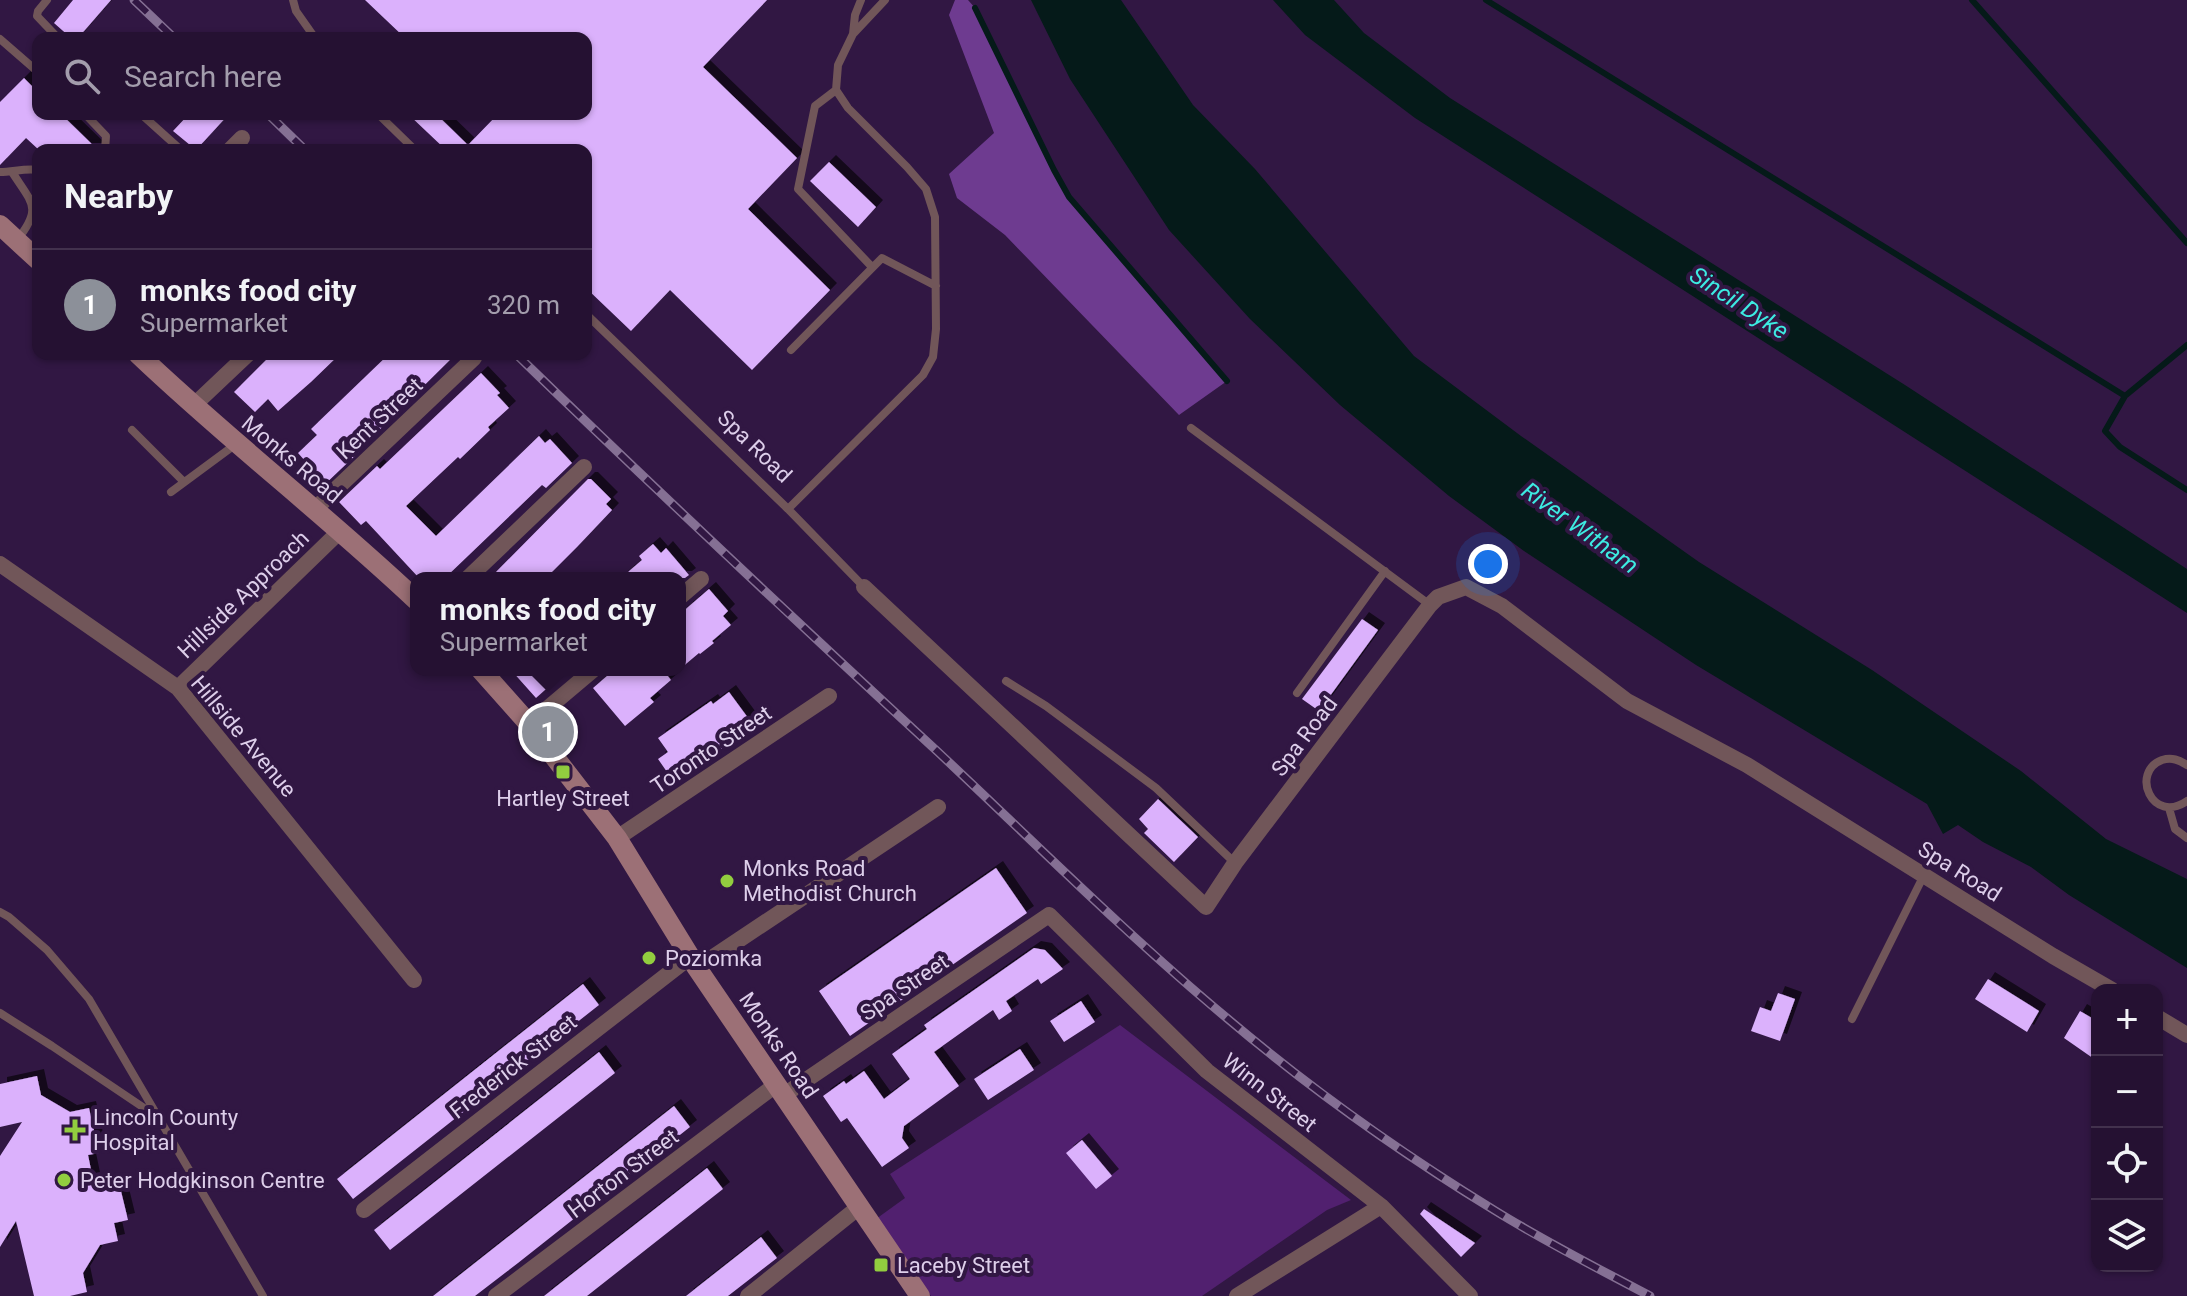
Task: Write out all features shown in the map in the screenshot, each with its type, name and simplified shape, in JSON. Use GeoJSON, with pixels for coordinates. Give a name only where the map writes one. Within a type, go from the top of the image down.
{"type":"FeatureCollection","features":[{"type":"Feature","properties":{"kind":"main road"},"geometry":{"type":"LineString","coordinates":[[0,225],[32,255]]}},
{"type":"Feature","properties":{"kind":"main road","name":"Monks Road"},"geometry":{"type":"LineString","coordinates":[[144,360],[410,595]]}},
{"type":"Feature","properties":{"kind":"main road","name":"Monks Road"},"geometry":{"type":"LineString","coordinates":[[486,676],[529,724],[617,838],[694,962],[920,1296]]}},
{"type":"Feature","properties":{"kind":"street"},"geometry":{"type":"LineString","coordinates":[[193,406],[242,360]]}},
{"type":"Feature","properties":{"kind":"street","name":"Kent Street"},"geometry":{"type":"LineString","coordinates":[[315,509],[472,360]]}},
{"type":"Feature","properties":{"kind":"street"},"geometry":{"type":"LineString","coordinates":[[474,572],[584,467]]}},
{"type":"Feature","properties":{"kind":"street","name":"Hillside Approach"},"geometry":{"type":"LineString","coordinates":[[178,688],[340,531]]}},
{"type":"Feature","properties":{"kind":"street","name":"Hillside Avenue"},"geometry":{"type":"LineString","coordinates":[[0,564],[178,688],[414,980]]}},
{"type":"Feature","properties":{"kind":"street"},"geometry":{"type":"LineString","coordinates":[[686,592],[701,579]]}},
{"type":"Feature","properties":{"kind":"street","name":"Spa Road"},"geometry":{"type":"LineString","coordinates":[[864,587],[1206,907],[1235,863],[1430,605],[1438,597],[1466,587],[1502,606],[1627,701],[1747,765],[2102,984]]}},
{"type":"Feature","properties":{"kind":"street"},"geometry":{"type":"LineString","coordinates":[[529,724],[586,676]]}},
{"type":"Feature","properties":{"kind":"street","name":"Toronto Street"},"geometry":{"type":"LineString","coordinates":[[617,838],[829,696]]}},
{"type":"Feature","properties":{"kind":"street","name":"Frederick Street"},"geometry":{"type":"LineString","coordinates":[[364,1210],[694,962],[938,807]]}},
{"type":"Feature","properties":{"kind":"street","name":"Spa Street"},"geometry":{"type":"LineString","coordinates":[[780,1090],[1049,915]]}},
{"type":"Feature","properties":{"kind":"street","name":"Winn Street"},"geometry":{"type":"LineString","coordinates":[[1049,915],[1207,1071],[1381,1206],[1470,1296]]}},
{"type":"Feature","properties":{"kind":"street"},"geometry":{"type":"LineString","coordinates":[[2163,1021],[2187,1035]]}},
{"type":"Feature","properties":{"kind":"street","name":"Horton Street"},"geometry":{"type":"LineString","coordinates":[[496,1296],[780,1090]]}},
{"type":"Feature","properties":{"kind":"street"},"geometry":{"type":"LineString","coordinates":[[1237,1296],[1381,1206]]}},
{"type":"Feature","properties":{"kind":"street"},"geometry":{"type":"LineString","coordinates":[[748,1296],[859,1207]]}},
{"type":"Feature","properties":{"kind":"lane"},"geometry":{"type":"LineString","coordinates":[[47,0],[37,16],[52,32]]}},
{"type":"Feature","properties":{"kind":"lane"},"geometry":{"type":"LineString","coordinates":[[293,0],[296,11],[311,32]]}},
{"type":"Feature","properties":{"kind":"lane"},"geometry":{"type":"LineString","coordinates":[[853,34],[855,15],[861,0]]}},
{"type":"Feature","properties":{"kind":"lane"},"geometry":{"type":"LineString","coordinates":[[788,509],[923,375],[933,357],[936,329],[935,217],[926,189],[848,108],[836,90],[838,65],[853,34],[885,0]]}},
{"type":"Feature","properties":{"kind":"lane"},"geometry":{"type":"LineString","coordinates":[[0,39],[32,67]]}},
{"type":"Feature","properties":{"kind":"lane"},"geometry":{"type":"LineString","coordinates":[[836,90],[815,106],[798,189],[872,267]]}},
{"type":"Feature","properties":{"kind":"lane"},"geometry":{"type":"LineString","coordinates":[[91,120],[106,136],[105,144]]}},
{"type":"Feature","properties":{"kind":"lane"},"geometry":{"type":"LineString","coordinates":[[148,120],[174,144]]}},
{"type":"Feature","properties":{"kind":"lane"},"geometry":{"type":"LineString","coordinates":[[384,120],[409,144]]}},
{"type":"Feature","properties":{"kind":"lane"},"geometry":{"type":"LineString","coordinates":[[0,172],[32,169]]}},
{"type":"Feature","properties":{"kind":"lane"},"geometry":{"type":"LineString","coordinates":[[12,172],[32,206]]}},
{"type":"Feature","properties":{"kind":"lane"},"geometry":{"type":"LineString","coordinates":[[17,241],[32,219]]}},
{"type":"Feature","properties":{"kind":"lane"},"geometry":{"type":"LineString","coordinates":[[791,350],[882,258],[936,286]]}},
{"type":"Feature","properties":{"kind":"lane","name":"Spa Road"},"geometry":{"type":"LineString","coordinates":[[592,320],[864,587]]}},
{"type":"Feature","properties":{"kind":"lane"},"geometry":{"type":"LineString","coordinates":[[1191,428],[1430,605]]}},
{"type":"Feature","properties":{"kind":"lane"},"geometry":{"type":"LineString","coordinates":[[132,430],[184,482]]}},
{"type":"Feature","properties":{"kind":"lane"},"geometry":{"type":"LineString","coordinates":[[171,492],[237,444]]}},
{"type":"Feature","properties":{"kind":"lane"},"geometry":{"type":"LineString","coordinates":[[1297,693],[1385,571]]}},
{"type":"Feature","properties":{"kind":"lane"},"geometry":{"type":"LineString","coordinates":[[1006,681],[1046,706],[1156,788],[1235,863]]}},
{"type":"Feature","properties":{"kind":"lane"},"geometry":{"type":"LineString","coordinates":[[2187,765],[2180,760],[2164,760],[2156,763],[2147,778],[2149,794],[2161,806],[2177,807],[2187,801]]}},
{"type":"Feature","properties":{"kind":"lane"},"geometry":{"type":"LineString","coordinates":[[2169,808],[2175,829],[2187,838]]}},
{"type":"Feature","properties":{"kind":"lane"},"geometry":{"type":"LineString","coordinates":[[1852,1019],[1924,874]]}},
{"type":"Feature","properties":{"kind":"lane"},"geometry":{"type":"LineString","coordinates":[[0,912],[47,950],[89,999],[263,1296]]}},
{"type":"Feature","properties":{"kind":"lane"},"geometry":{"type":"LineString","coordinates":[[0,1013],[157,1117]]}},
{"type":"Feature","properties":{"kind":"shaded area"},"geometry":{"type":"Polygon","coordinates":[[[955,0],[968,0],[975,8],[1069,197],[1227,381],[1179,415],[1005,235],[957,198],[949,174],[994,133],[949,15],[955,0]]]}},
{"type":"Feature","properties":{"kind":"shaded area"},"geometry":{"type":"Polygon","coordinates":[[[1120,1025],[1351,1200],[1327,1210],[1202,1296],[931,1296],[876,1219],[905,1198],[890,1174],[1120,1025]]]}},
{"type":"Feature","properties":{"kind":"water","name":"River Witham"},"geometry":{"type":"Polygon","coordinates":[[[1031,0],[1121,0],[1193,105],[1255,169],[1414,356],[1699,562],[1872,670],[2021,771],[2106,839],[2187,879],[2187,968],[2069,895],[2031,867],[1958,825],[1943,834],[1927,804],[1696,665],[1524,551],[1449,496],[1340,405],[1250,319],[1169,230],[1070,79],[1031,0]]]}},
{"type":"Feature","properties":{"kind":"water","name":"Sincil Dyke"},"geometry":{"type":"Polygon","coordinates":[[[1273,0],[1334,0],[1364,33],[1450,98],[1905,385],[2187,569],[2187,613],[1415,118],[1305,35],[1273,0]]]}},
{"type":"Feature","properties":{"kind":"building"},"geometry":{"type":"Polygon","coordinates":[[[73,0],[111,0],[83,32],[64,32],[54,23],[73,0]]]}},
{"type":"Feature","properties":{"kind":"building"},"geometry":{"type":"Polygon","coordinates":[[[365,0],[767,0],[703,67],[797,158],[748,209],[830,290],[752,370],[670,290],[631,331],[592,294],[592,144],[469,144],[492,120],[592,120],[592,32],[399,32],[365,0]]]}},
{"type":"Feature","properties":{"kind":"building"},"geometry":{"type":"Polygon","coordinates":[[[24,78],[32,86],[32,120],[67,120],[92,144],[32,144],[26,138],[0,165],[0,102],[24,78]]]}},
{"type":"Feature","properties":{"kind":"building"},"geometry":{"type":"Polygon","coordinates":[[[183,120],[224,120],[202,144],[189,144],[173,131],[183,120]]]}},
{"type":"Feature","properties":{"kind":"building"},"geometry":{"type":"Polygon","coordinates":[[[414,120],[442,120],[467,144],[440,144],[414,120]]]}},
{"type":"Feature","properties":{"kind":"building"},"geometry":{"type":"Polygon","coordinates":[[[829,162],[876,207],[858,227],[810,181],[829,162]]]}},
{"type":"Feature","properties":{"kind":"building"},"geometry":{"type":"Polygon","coordinates":[[[266,360],[334,360],[278,411],[268,399],[255,412],[234,392],[266,360]]]}},
{"type":"Feature","properties":{"kind":"building"},"geometry":{"type":"Polygon","coordinates":[[[383,360],[450,360],[320,489],[300,468],[306,462],[298,453],[317,435],[311,429],[383,360]]]}},
{"type":"Feature","properties":{"kind":"building"},"geometry":{"type":"Polygon","coordinates":[[[481,373],[509,408],[460,459],[458,457],[406,506],[436,536],[539,436],[545,443],[550,439],[572,463],[546,488],[542,485],[451,572],[413,572],[366,521],[361,525],[339,502],[377,466],[380,469],[481,373]]]}},
{"type":"Feature","properties":{"kind":"building"},"geometry":{"type":"Polygon","coordinates":[[[588,479],[611,499],[606,504],[612,510],[552,572],[496,572],[588,479]]]}},
{"type":"Feature","properties":{"kind":"building"},"geometry":{"type":"Polygon","coordinates":[[[653,544],[661,553],[666,548],[689,575],[686,577],[686,572],[628,572],[642,560],[639,556],[653,544]]]}},
{"type":"Feature","properties":{"kind":"building"},"geometry":{"type":"Polygon","coordinates":[[[709,589],[728,611],[723,616],[731,625],[712,641],[714,643],[686,664],[686,609],[709,589]]]}},
{"type":"Feature","properties":{"kind":"building"},"geometry":{"type":"Polygon","coordinates":[[[1362,619],[1378,630],[1319,711],[1302,699],[1362,619]]]}},
{"type":"Feature","properties":{"kind":"building"},"geometry":{"type":"Polygon","coordinates":[[[516,676],[555,676],[551,679],[554,682],[536,698],[516,676]]]}},
{"type":"Feature","properties":{"kind":"building"},"geometry":{"type":"Polygon","coordinates":[[[607,676],[668,676],[671,680],[650,698],[654,702],[625,726],[593,688],[607,676]]]}},
{"type":"Feature","properties":{"kind":"building"},"geometry":{"type":"Polygon","coordinates":[[[729,692],[754,726],[674,782],[658,759],[668,752],[658,738],[729,692]]]}},
{"type":"Feature","properties":{"kind":"building"},"geometry":{"type":"Polygon","coordinates":[[[1158,799],[1198,837],[1174,862],[1144,833],[1148,829],[1139,819],[1158,799]]]}},
{"type":"Feature","properties":{"kind":"building"},"geometry":{"type":"Polygon","coordinates":[[[996,868],[1027,913],[850,1036],[819,991],[996,868]]]}},
{"type":"Feature","properties":{"kind":"building"},"geometry":{"type":"Polygon","coordinates":[[[1034,948],[1045,950],[1063,969],[1041,984],[1038,979],[1006,1001],[1012,1011],[999,1020],[993,1010],[934,1052],[959,1086],[904,1126],[902,1138],[909,1148],[882,1167],[847,1118],[841,1122],[823,1096],[864,1071],[884,1099],[910,1079],[892,1054],[927,1029],[924,1025],[1034,948]]]}},
{"type":"Feature","properties":{"kind":"building"},"geometry":{"type":"Polygon","coordinates":[[[1988,979],[2039,1011],[2027,1032],[1975,999],[1988,979]]]}},
{"type":"Feature","properties":{"kind":"building"},"geometry":{"type":"Polygon","coordinates":[[[583,984],[599,1005],[353,1199],[337,1179],[583,984]]]}},
{"type":"Feature","properties":{"kind":"building"},"geometry":{"type":"Polygon","coordinates":[[[1778,993],[1795,999],[1780,1041],[1751,1031],[1760,1007],[1771,1011],[1778,993]]]}},
{"type":"Feature","properties":{"kind":"building"},"geometry":{"type":"Polygon","coordinates":[[[1081,1001],[1095,1022],[1064,1042],[1050,1021],[1081,1001]]]}},
{"type":"Feature","properties":{"kind":"building"},"geometry":{"type":"Polygon","coordinates":[[[2080,1011],[2091,1017],[2091,1057],[2064,1038],[2080,1011]]]}},
{"type":"Feature","properties":{"kind":"building"},"geometry":{"type":"Polygon","coordinates":[[[1020,1049],[1034,1070],[988,1100],[974,1079],[1020,1049]]]}},
{"type":"Feature","properties":{"kind":"building"},"geometry":{"type":"Polygon","coordinates":[[[599,1052],[615,1073],[390,1250],[374,1230],[599,1052]]]}},
{"type":"Feature","properties":{"kind":"building","name":"Peter Hodgkinson Centre"},"geometry":{"type":"Polygon","coordinates":[[[37,1076],[41,1095],[70,1112],[89,1108],[99,1153],[88,1155],[95,1189],[119,1183],[128,1220],[114,1223],[118,1241],[100,1245],[83,1273],[87,1292],[70,1296],[34,1296],[16,1221],[0,1247],[0,1156],[22,1122],[0,1127],[0,1084],[37,1076]]]}},
{"type":"Feature","properties":{"kind":"building"},"geometry":{"type":"Polygon","coordinates":[[[674,1106],[690,1127],[518,1263],[475,1296],[433,1296],[674,1106]]]}},
{"type":"Feature","properties":{"kind":"building"},"geometry":{"type":"Polygon","coordinates":[[[1082,1140],[1112,1176],[1096,1189],[1066,1153],[1082,1140]]]}},
{"type":"Feature","properties":{"kind":"building"},"geometry":{"type":"Polygon","coordinates":[[[707,1168],[723,1189],[587,1296],[544,1296],[707,1168]]]}},
{"type":"Feature","properties":{"kind":"building"},"geometry":{"type":"Polygon","coordinates":[[[1424,1209],[1475,1243],[1461,1257],[1420,1214],[1424,1209]]]}},
{"type":"Feature","properties":{"kind":"building"},"geometry":{"type":"Polygon","coordinates":[[[761,1237],[777,1258],[728,1296],[686,1296],[761,1237]]]}},
{"type":"Feature","properties":{"kind":"waterway"},"geometry":{"type":"LineString","coordinates":[[1486,0],[2125,396]]}},
{"type":"Feature","properties":{"kind":"waterway"},"geometry":{"type":"LineString","coordinates":[[1972,0],[2187,243]]}},
{"type":"Feature","properties":{"kind":"waterway"},"geometry":{"type":"LineString","coordinates":[[975,8],[1069,197],[1227,381]]}},
{"type":"Feature","properties":{"kind":"waterway"},"geometry":{"type":"LineString","coordinates":[[2187,345],[2125,396],[2105,431],[2120,447],[2187,490]]}},
{"type":"Feature","properties":{"kind":"railway"},"geometry":{"type":"LineString","coordinates":[[134,0],[168,32]]}},
{"type":"Feature","properties":{"kind":"railway"},"geometry":{"type":"LineString","coordinates":[[274,120],[299,144]]}},
{"type":"Feature","properties":{"kind":"railway"},"geometry":{"type":"LineString","coordinates":[[522,360],[1081,888],[1259,1045],[1425,1166],[1532,1233],[1650,1296]]}},
{"type":"Feature","properties":{"kind":"place","name":"monks food city"},"geometry":{"type":"Point","coordinates":[548,732]}},
{"type":"Feature","properties":{"kind":"place","name":"Hartley Street"},"geometry":{"type":"Point","coordinates":[563,772]}},
{"type":"Feature","properties":{"kind":"place","name":"Monks Road Methodist Church"},"geometry":{"type":"Point","coordinates":[727,881]}},
{"type":"Feature","properties":{"kind":"place","name":"Poziomka"},"geometry":{"type":"Point","coordinates":[649,958]}},
{"type":"Feature","properties":{"kind":"place","name":"Lincoln County Hospital"},"geometry":{"type":"Point","coordinates":[75,1130]}},
{"type":"Feature","properties":{"kind":"place","name":"Peter Hodgkinson Centre"},"geometry":{"type":"Point","coordinates":[64,1180]}},
{"type":"Feature","properties":{"kind":"place","name":"Laceby Street"},"geometry":{"type":"Point","coordinates":[881,1265]}}]}
